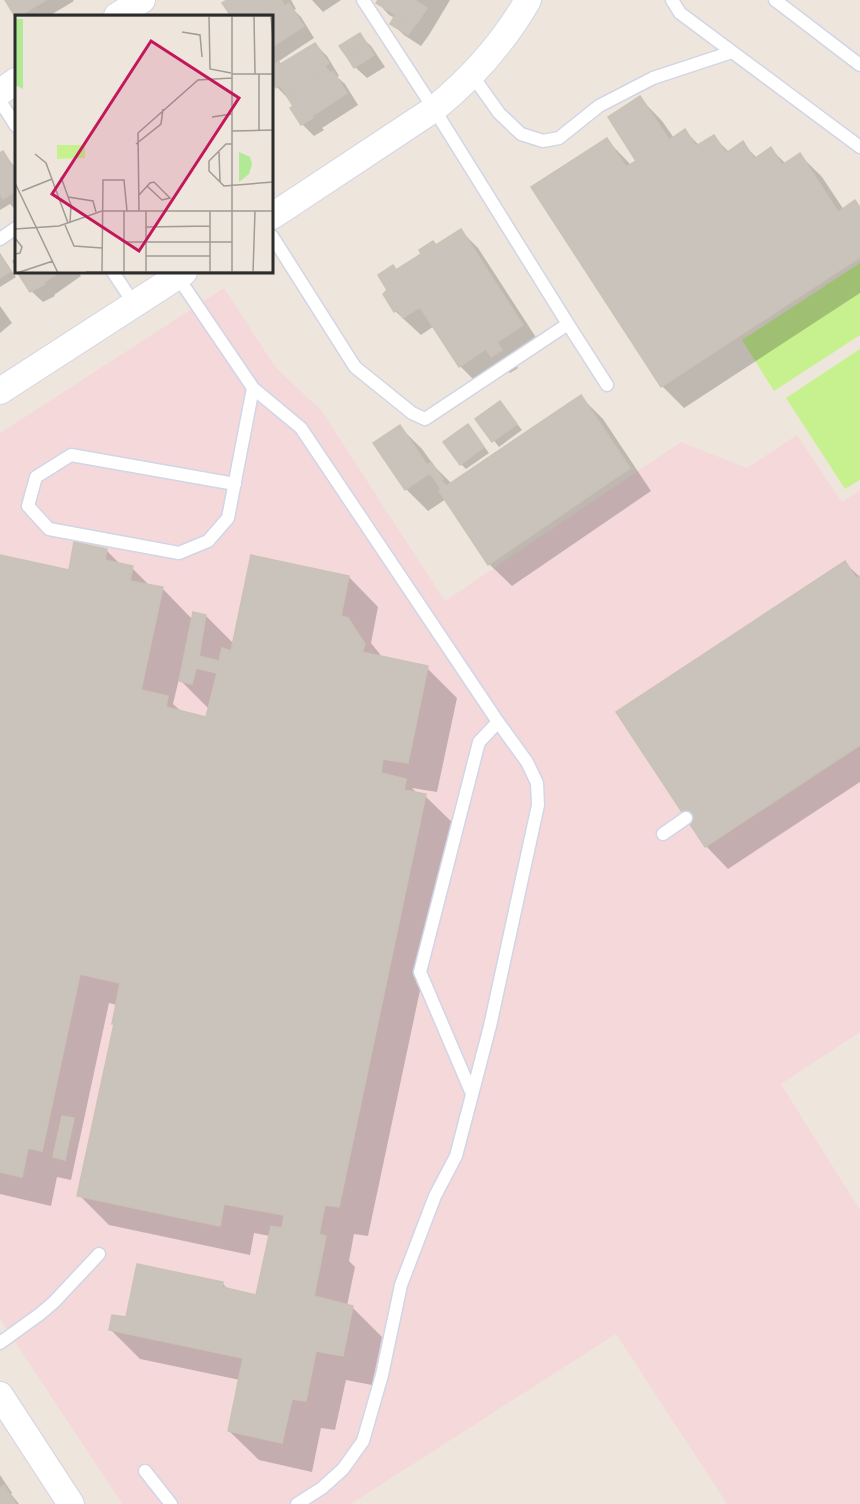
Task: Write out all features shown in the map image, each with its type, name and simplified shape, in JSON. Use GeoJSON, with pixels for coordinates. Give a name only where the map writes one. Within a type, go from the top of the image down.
{"type":"FeatureCollection","features":[{"type":"Feature","properties":{"kind":"street"},"geometry":{"type":"LineString","coordinates":[[119,15],[143,0],[155,15]]}},
{"type":"Feature","properties":{"kind":"street"},"geometry":{"type":"LineString","coordinates":[[275,206],[434,109],[454,93],[505,36],[528,0]]}},
{"type":"Feature","properties":{"kind":"street"},"geometry":{"type":"LineString","coordinates":[[0,92],[15,82]]}},
{"type":"Feature","properties":{"kind":"street"},"geometry":{"type":"LineString","coordinates":[[0,391],[181,274]]}},
{"type":"Feature","properties":{"kind":"street"},"geometry":{"type":"LineString","coordinates":[[0,1395],[71,1504]]}},
{"type":"Feature","properties":{"kind":"lane"},"geometry":{"type":"LineString","coordinates":[[363,0],[607,384]]}},
{"type":"Feature","properties":{"kind":"lane"},"geometry":{"type":"LineString","coordinates":[[672,0],[680,13],[860,147]]}},
{"type":"Feature","properties":{"kind":"lane"},"geometry":{"type":"LineString","coordinates":[[775,0],[860,64]]}},
{"type":"Feature","properties":{"kind":"lane"},"geometry":{"type":"LineString","coordinates":[[472,75],[499,113],[521,134],[543,141],[559,138],[599,106],[654,78],[732,52]]}},
{"type":"Feature","properties":{"kind":"lane"},"geometry":{"type":"LineString","coordinates":[[0,101],[15,124]]}},
{"type":"Feature","properties":{"kind":"lane"},"geometry":{"type":"LineString","coordinates":[[0,239],[15,229]]}},
{"type":"Feature","properties":{"kind":"lane"},"geometry":{"type":"LineString","coordinates":[[273,238],[355,367],[412,412],[425,419],[568,324]]}},
{"type":"Feature","properties":{"kind":"lane"},"geometry":{"type":"LineString","coordinates":[[114,273],[134,304]]}},
{"type":"Feature","properties":{"kind":"lane"},"geometry":{"type":"LineString","coordinates":[[181,274],[253,388],[301,428],[498,723],[527,762],[537,783],[538,805],[490,1026],[456,1156],[435,1196],[401,1285],[382,1375],[363,1441],[343,1469],[322,1488],[297,1504]]}},
{"type":"Feature","properties":{"kind":"lane"},"geometry":{"type":"LineString","coordinates":[[235,484],[71,455],[36,477],[28,506],[49,529],[179,553],[208,541],[228,518],[235,484],[253,388]]}},
{"type":"Feature","properties":{"kind":"lane"},"geometry":{"type":"LineString","coordinates":[[472,1094],[420,972],[479,742],[498,723]]}},
{"type":"Feature","properties":{"kind":"lane"},"geometry":{"type":"LineString","coordinates":[[663,834],[686,818]]}},
{"type":"Feature","properties":{"kind":"lane"},"geometry":{"type":"LineString","coordinates":[[0,1343],[54,1302],[99,1254]]}},
{"type":"Feature","properties":{"kind":"lane"},"geometry":{"type":"LineString","coordinates":[[145,1471],[171,1504]]}},
{"type":"Feature","properties":{"kind":"shaded area"},"geometry":{"type":"Polygon","coordinates":[[[224,288],[276,368],[321,410],[445,601],[681,442],[747,468],[797,435],[842,502],[860,490],[860,1032],[781,1084],[860,1210],[860,1504],[727,1504],[616,1334],[351,1504],[122,1504],[0,1319],[0,433],[224,288]]]}},
{"type":"Feature","properties":{"kind":"green space"},"geometry":{"type":"Polygon","coordinates":[[[860,263],[860,335],[774,391],[742,340],[860,263]]]}},
{"type":"Feature","properties":{"kind":"green space"},"geometry":{"type":"Polygon","coordinates":[[[860,349],[860,480],[845,489],[786,398],[860,349]]]}},
{"type":"Feature","properties":{"kind":"building"},"geometry":{"type":"Polygon","coordinates":[[[5,0],[46,0],[21,15],[15,16],[5,0]]]}},
{"type":"Feature","properties":{"kind":"building"},"geometry":{"type":"Polygon","coordinates":[[[227,0],[281,0],[283,3],[262,15],[230,15],[222,3],[227,0]]]}},
{"type":"Feature","properties":{"kind":"building"},"geometry":{"type":"Polygon","coordinates":[[[378,0],[414,0],[427,8],[414,26],[376,3],[378,0]]]}},
{"type":"Feature","properties":{"kind":"building"},"geometry":{"type":"Polygon","coordinates":[[[283,3],[285,6],[289,3],[304,26],[273,46],[273,15],[262,15],[283,3]]]}},
{"type":"Feature","properties":{"kind":"building"},"geometry":{"type":"Polygon","coordinates":[[[395,15],[414,26],[408,35],[390,24],[395,15]]]}},
{"type":"Feature","properties":{"kind":"building"},"geometry":{"type":"Polygon","coordinates":[[[360,33],[367,44],[347,57],[339,46],[360,33]]]}},
{"type":"Feature","properties":{"kind":"building"},"geometry":{"type":"Polygon","coordinates":[[[315,43],[329,63],[325,66],[327,69],[286,95],[280,85],[276,88],[273,83],[273,65],[278,62],[279,65],[315,43]]]}},
{"type":"Feature","properties":{"kind":"building"},"geometry":{"type":"Polygon","coordinates":[[[367,44],[374,55],[354,68],[347,57],[367,44]]]}},
{"type":"Feature","properties":{"kind":"building"},"geometry":{"type":"Polygon","coordinates":[[[327,69],[330,73],[333,71],[347,93],[301,125],[290,108],[293,106],[286,95],[327,69]]]}},
{"type":"Feature","properties":{"kind":"building"},"geometry":{"type":"Polygon","coordinates":[[[640,96],[669,140],[685,129],[696,146],[714,135],[726,153],[743,141],[754,159],[771,147],[782,165],[800,153],[838,212],[855,200],[860,208],[860,257],[661,387],[531,187],[607,138],[626,167],[636,161],[608,117],[640,96]]]}},
{"type":"Feature","properties":{"kind":"building"},"geometry":{"type":"Polygon","coordinates":[[[3,151],[15,170],[13,182],[15,192],[3,199],[0,194],[0,153],[3,151]]]}},
{"type":"Feature","properties":{"kind":"building"},"geometry":{"type":"Polygon","coordinates":[[[461,229],[523,325],[497,342],[502,350],[491,357],[486,349],[459,367],[420,307],[403,318],[397,310],[394,312],[383,294],[387,290],[378,275],[393,265],[396,270],[421,254],[419,250],[433,241],[436,245],[461,229]]]}},
{"type":"Feature","properties":{"kind":"building"},"geometry":{"type":"Polygon","coordinates":[[[0,254],[11,271],[0,278],[0,254]]]}},
{"type":"Feature","properties":{"kind":"building"},"geometry":{"type":"Polygon","coordinates":[[[18,273],[58,273],[44,282],[45,284],[30,292],[18,273]]]}},
{"type":"Feature","properties":{"kind":"building"},"geometry":{"type":"Polygon","coordinates":[[[581,395],[630,468],[488,565],[439,491],[441,489],[430,473],[405,490],[373,443],[400,425],[427,465],[431,462],[446,486],[581,395]]]}},
{"type":"Feature","properties":{"kind":"building"},"geometry":{"type":"Polygon","coordinates":[[[500,401],[517,424],[492,442],[475,419],[500,401]]]}},
{"type":"Feature","properties":{"kind":"building"},"geometry":{"type":"Polygon","coordinates":[[[468,424],[484,447],[460,465],[443,442],[468,424]]]}},
{"type":"Feature","properties":{"kind":"building"},"geometry":{"type":"Polygon","coordinates":[[[74,542],[107,549],[105,560],[133,566],[130,581],[163,587],[141,690],[168,696],[166,707],[206,717],[217,673],[196,668],[192,684],[179,681],[193,612],[206,615],[199,656],[219,661],[222,648],[231,651],[251,555],[349,576],[341,616],[348,618],[365,644],[362,652],[428,666],[408,763],[383,759],[381,773],[406,779],[404,790],[426,794],[339,1207],[325,1205],[319,1234],[326,1236],[314,1296],[353,1306],[343,1356],[316,1351],[306,1401],[292,1399],[282,1443],[228,1431],[243,1358],[109,1330],[112,1315],[126,1317],[137,1264],[223,1282],[222,1287],[256,1295],[271,1226],[282,1228],[284,1215],[224,1204],[220,1226],[77,1196],[114,1024],[112,1024],[120,983],[80,974],[42,1151],[28,1148],[22,1177],[0,1172],[0,555],[69,570],[74,542]]]}},
{"type":"Feature","properties":{"kind":"building"},"geometry":{"type":"Polygon","coordinates":[[[845,561],[856,578],[860,576],[860,745],[705,847],[616,712],[845,561]]]}},
{"type":"Feature","properties":{"kind":"building"},"geometry":{"type":"Polygon","coordinates":[[[62,1116],[74,1118],[65,1160],[53,1157],[62,1116]]]}},
{"type":"Feature","properties":{"kind":"building"},"geometry":{"type":"Polygon","coordinates":[[[4,1485],[16,1504],[0,1504],[0,1488],[4,1485]]]}}]}
